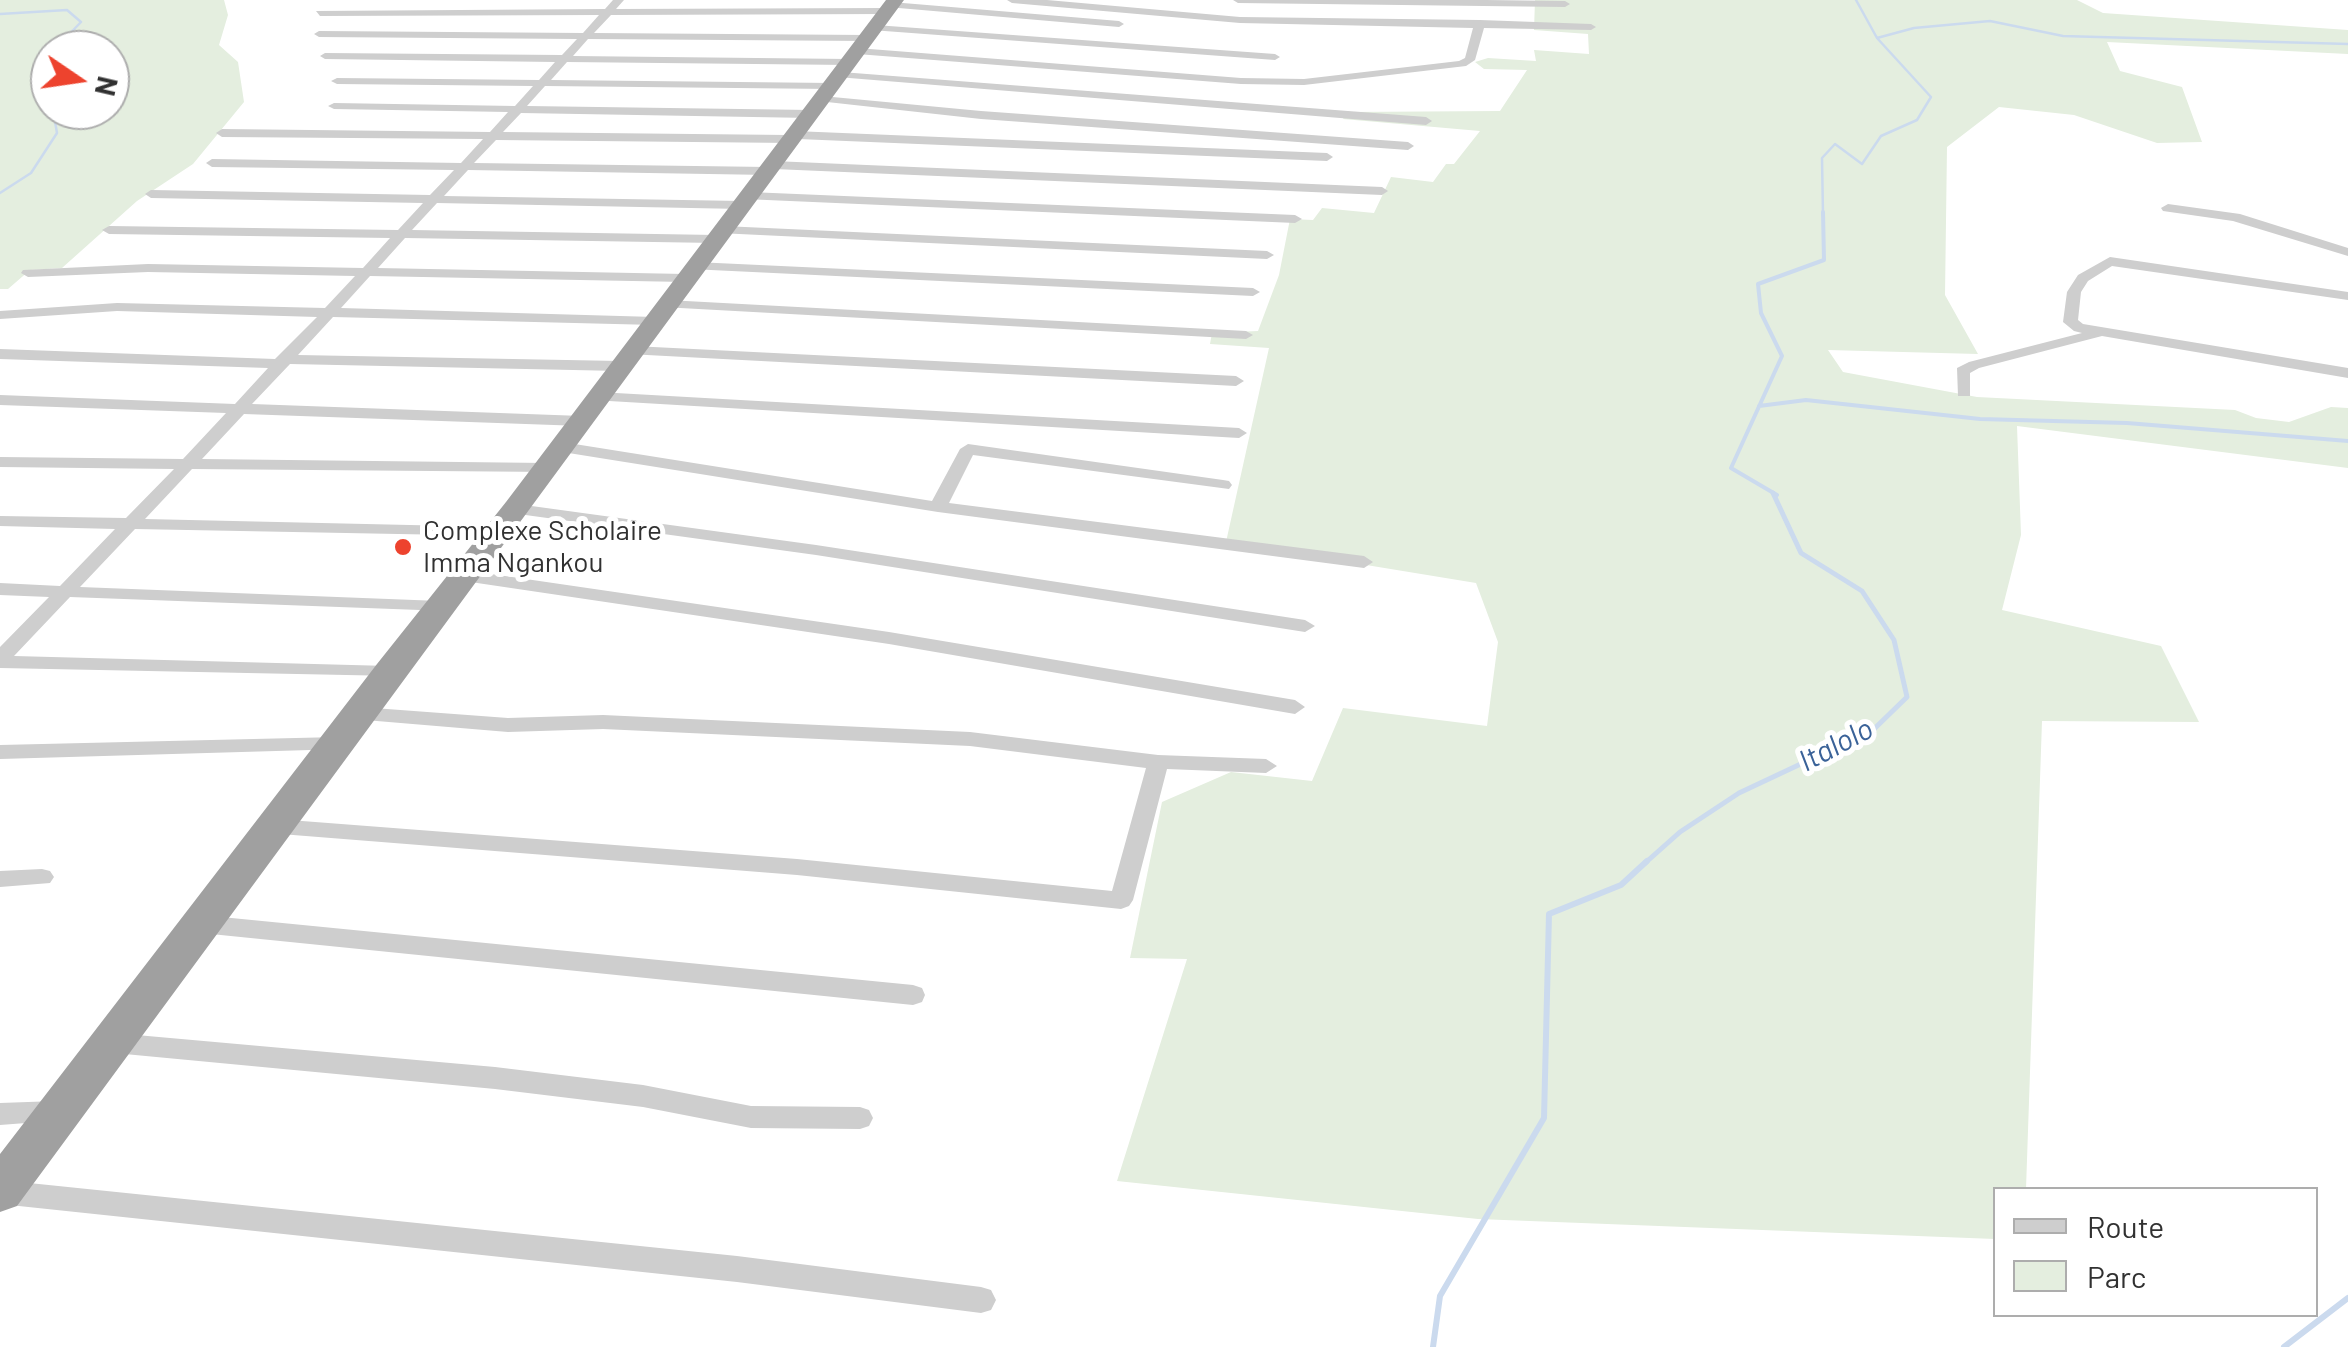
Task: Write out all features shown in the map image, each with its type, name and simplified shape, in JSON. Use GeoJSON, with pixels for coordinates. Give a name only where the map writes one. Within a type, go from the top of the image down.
{"type":"FeatureCollection","features":[{"type":"Feature","properties":{"kind":"highway"},"geometry":{"type":"LineString","coordinates":[[0,1192],[815,108]]}},
{"type":"Feature","properties":{"kind":"street"},"geometry":{"type":"LineString","coordinates":[[0,661],[619,0]]}},
{"type":"Feature","properties":{"kind":"street"},"geometry":{"type":"LineString","coordinates":[[1012,0],[1081,3],[1240,20],[1591,28]]}},
{"type":"Feature","properties":{"kind":"street"},"geometry":{"type":"LineString","coordinates":[[1238,0],[1565,4]]}},
{"type":"Feature","properties":{"kind":"street"},"geometry":{"type":"LineString","coordinates":[[320,13],[608,14],[815,108],[1076,147],[1328,157]]}},
{"type":"Feature","properties":{"kind":"street"},"geometry":{"type":"LineString","coordinates":[[212,163],[464,166],[815,108],[1242,81],[1304,82],[1462,64],[1470,60],[1480,24]]}},
{"type":"Feature","properties":{"kind":"street"},"geometry":{"type":"LineString","coordinates":[[151,194],[433,200],[815,108],[1125,25]]}},
{"type":"Feature","properties":{"kind":"street"},"geometry":{"type":"LineString","coordinates":[[1164,27],[1262,34]]}},
{"type":"Feature","properties":{"kind":"street"},"geometry":{"type":"LineString","coordinates":[[319,34],[589,34],[1267,255]]}},
{"type":"Feature","properties":{"kind":"street"},"geometry":{"type":"LineString","coordinates":[[324,56],[566,58],[815,108],[1295,220]]}},
{"type":"Feature","properties":{"kind":"street"},"geometry":{"type":"LineString","coordinates":[[222,133],[492,138],[815,108],[1275,57]]}},
{"type":"Feature","properties":{"kind":"street"},"geometry":{"type":"LineString","coordinates":[[337,82],[546,82],[815,108],[1408,146]]}},
{"type":"Feature","properties":{"kind":"street"},"geometry":{"type":"LineString","coordinates":[[1076,147],[1107,97]]}},
{"type":"Feature","properties":{"kind":"street"},"geometry":{"type":"LineString","coordinates":[[334,106],[815,108],[1107,97],[1426,122]]}},
{"type":"Feature","properties":{"kind":"street"},"geometry":{"type":"LineString","coordinates":[[108,230],[401,236],[815,108],[1382,191]]}},
{"type":"Feature","properties":{"kind":"street"},"geometry":{"type":"LineString","coordinates":[[2168,208],[2235,217],[2348,252]]}},
{"type":"Feature","properties":{"kind":"street"},"geometry":{"type":"LineString","coordinates":[[2348,296],[2110,261],[2083,278],[2071,309],[2073,326],[2348,373]]}},
{"type":"Feature","properties":{"kind":"street"},"geometry":{"type":"LineString","coordinates":[[28,273],[148,268],[365,272],[1246,336]]}},
{"type":"Feature","properties":{"kind":"street"},"geometry":{"type":"LineString","coordinates":[[0,315],[117,308],[323,314],[675,292],[1253,292]]}},
{"type":"Feature","properties":{"kind":"street"},"geometry":{"type":"LineString","coordinates":[[1964,393],[1962,371],[2102,332]]}},
{"type":"Feature","properties":{"kind":"street"},"geometry":{"type":"LineString","coordinates":[[0,354],[281,361],[626,358],[1236,381]]}},
{"type":"Feature","properties":{"kind":"street"},"geometry":{"type":"LineString","coordinates":[[0,400],[572,433],[1239,433]]}},
{"type":"Feature","properties":{"kind":"street"},"geometry":{"type":"LineString","coordinates":[[0,462],[188,464],[572,433],[938,507],[1364,562]]}},
{"type":"Feature","properties":{"kind":"street"},"geometry":{"type":"LineString","coordinates":[[938,507],[968,448],[1222,485]]}},
{"type":"Feature","properties":{"kind":"street"},"geometry":{"type":"LineString","coordinates":[[0,522],[130,525],[507,520],[816,550],[1305,626]]}},
{"type":"Feature","properties":{"kind":"street"},"geometry":{"type":"LineString","coordinates":[[464,576],[889,638],[1295,707]]}},
{"type":"Feature","properties":{"kind":"street"},"geometry":{"type":"LineString","coordinates":[[0,590],[440,607]]}},
{"type":"Feature","properties":{"kind":"street"},"geometry":{"type":"LineString","coordinates":[[0,661],[389,672]]}},
{"type":"Feature","properties":{"kind":"street"},"geometry":{"type":"LineString","coordinates":[[360,714],[508,725],[589,721],[970,739],[1158,762],[1266,766]]}},
{"type":"Feature","properties":{"kind":"street"},"geometry":{"type":"LineString","coordinates":[[0,752],[338,744]]}},
{"type":"Feature","properties":{"kind":"street"},"geometry":{"type":"LineString","coordinates":[[276,828],[797,867],[1121,900],[1158,762]]}},
{"type":"Feature","properties":{"kind":"street"},"geometry":{"type":"LineString","coordinates":[[0,879],[42,877]]}},
{"type":"Feature","properties":{"kind":"street"},"geometry":{"type":"LineString","coordinates":[[201,924],[913,995]]}},
{"type":"Feature","properties":{"kind":"street"},"geometry":{"type":"LineString","coordinates":[[114,1043],[496,1078],[643,1096],[751,1117],[860,1118]]}},
{"type":"Feature","properties":{"kind":"street"},"geometry":{"type":"LineString","coordinates":[[0,1114],[58,1112]]}},
{"type":"Feature","properties":{"kind":"street"},"geometry":{"type":"LineString","coordinates":[[0,1192],[566,1250],[981,1300]]}},
{"type":"Feature","properties":{"kind":"green space"},"geometry":{"type":"Polygon","coordinates":[[[0,0],[224,0],[228,15],[219,45],[238,62],[244,102],[193,164],[137,201],[62,268],[30,270],[8,289],[0,289],[0,0]]]}},
{"type":"Feature","properties":{"kind":"green space"},"geometry":{"type":"Polygon","coordinates":[[[1535,0],[2077,0],[2103,13],[2348,30],[2348,54],[2107,42],[2120,71],[2182,87],[2202,142],[2157,143],[2074,115],[1999,107],[1947,147],[1945,295],[1978,354],[1828,350],[1843,372],[1977,397],[2235,410],[2256,418],[2289,422],[2331,407],[2348,408],[2348,468],[2017,426],[2021,535],[2002,610],[2161,646],[2199,722],[2042,721],[2026,1187],[1993,1187],[1993,1239],[1478,1219],[1117,1181],[1187,959],[1130,958],[1162,802],[1231,772],[1312,781],[1343,708],[1487,726],[1498,642],[1476,583],[1226,542],[1269,348],[1210,344],[1212,333],[1258,331],[1279,275],[1290,219],[1313,220],[1322,208],[1374,213],[1391,177],[1433,182],[1446,164],[1454,164],[1480,131],[1343,119],[1347,112],[1500,111],[1527,70],[1484,69],[1475,62],[1488,58],[1536,61],[1534,50],[1589,54],[1588,34],[1534,30],[1535,0]]]}},
{"type":"Feature","properties":{"kind":"waterway","name":"Italolo"},"geometry":{"type":"LineString","coordinates":[[1856,0],[1877,38]]}},
{"type":"Feature","properties":{"kind":"waterway"},"geometry":{"type":"LineString","coordinates":[[0,14],[67,10],[81,22],[73,30]]}},
{"type":"Feature","properties":{"kind":"waterway"},"geometry":{"type":"LineString","coordinates":[[1877,38],[1914,28],[1990,21],[2063,36],[2348,44]]}},
{"type":"Feature","properties":{"kind":"waterway","name":"Italolo"},"geometry":{"type":"LineString","coordinates":[[1823,215],[1822,158],[1835,144],[1862,164],[1881,136],[1917,120],[1931,97],[1877,38]]}},
{"type":"Feature","properties":{"kind":"waterway"},"geometry":{"type":"LineString","coordinates":[[0,193],[31,173],[56,130]]}},
{"type":"Feature","properties":{"kind":"waterway","name":"Italolo"},"geometry":{"type":"LineString","coordinates":[[1759,406],[1782,356],[1761,313],[1758,284],[1824,260],[1823,212]]}},
{"type":"Feature","properties":{"kind":"waterway"},"geometry":{"type":"LineString","coordinates":[[1759,406],[1806,400],[1980,419],[2127,423],[2348,441]]}},
{"type":"Feature","properties":{"kind":"waterway","name":"Italolo"},"geometry":{"type":"LineString","coordinates":[[1759,406],[1731,468],[1777,495]]}},
{"type":"Feature","properties":{"kind":"waterway","name":"Italolo"},"geometry":{"type":"LineString","coordinates":[[1644,864],[1680,832],[1739,793],[1873,730],[1907,697],[1894,640],[1862,591],[1801,553],[1773,493]]}},
{"type":"Feature","properties":{"kind":"waterway","name":"Italolo"},"geometry":{"type":"LineString","coordinates":[[1433,1347],[1440,1296],[1544,1118],[1549,914],[1621,885],[1647,861]]}},
{"type":"Feature","properties":{"kind":"waterway"},"geometry":{"type":"LineString","coordinates":[[2284,1347],[2348,1298]]}},
{"type":"Feature","properties":{"kind":"place","name":"Complexe Scholaire Imma Ngankou"},"geometry":{"type":"Point","coordinates":[403,547]}}]}
